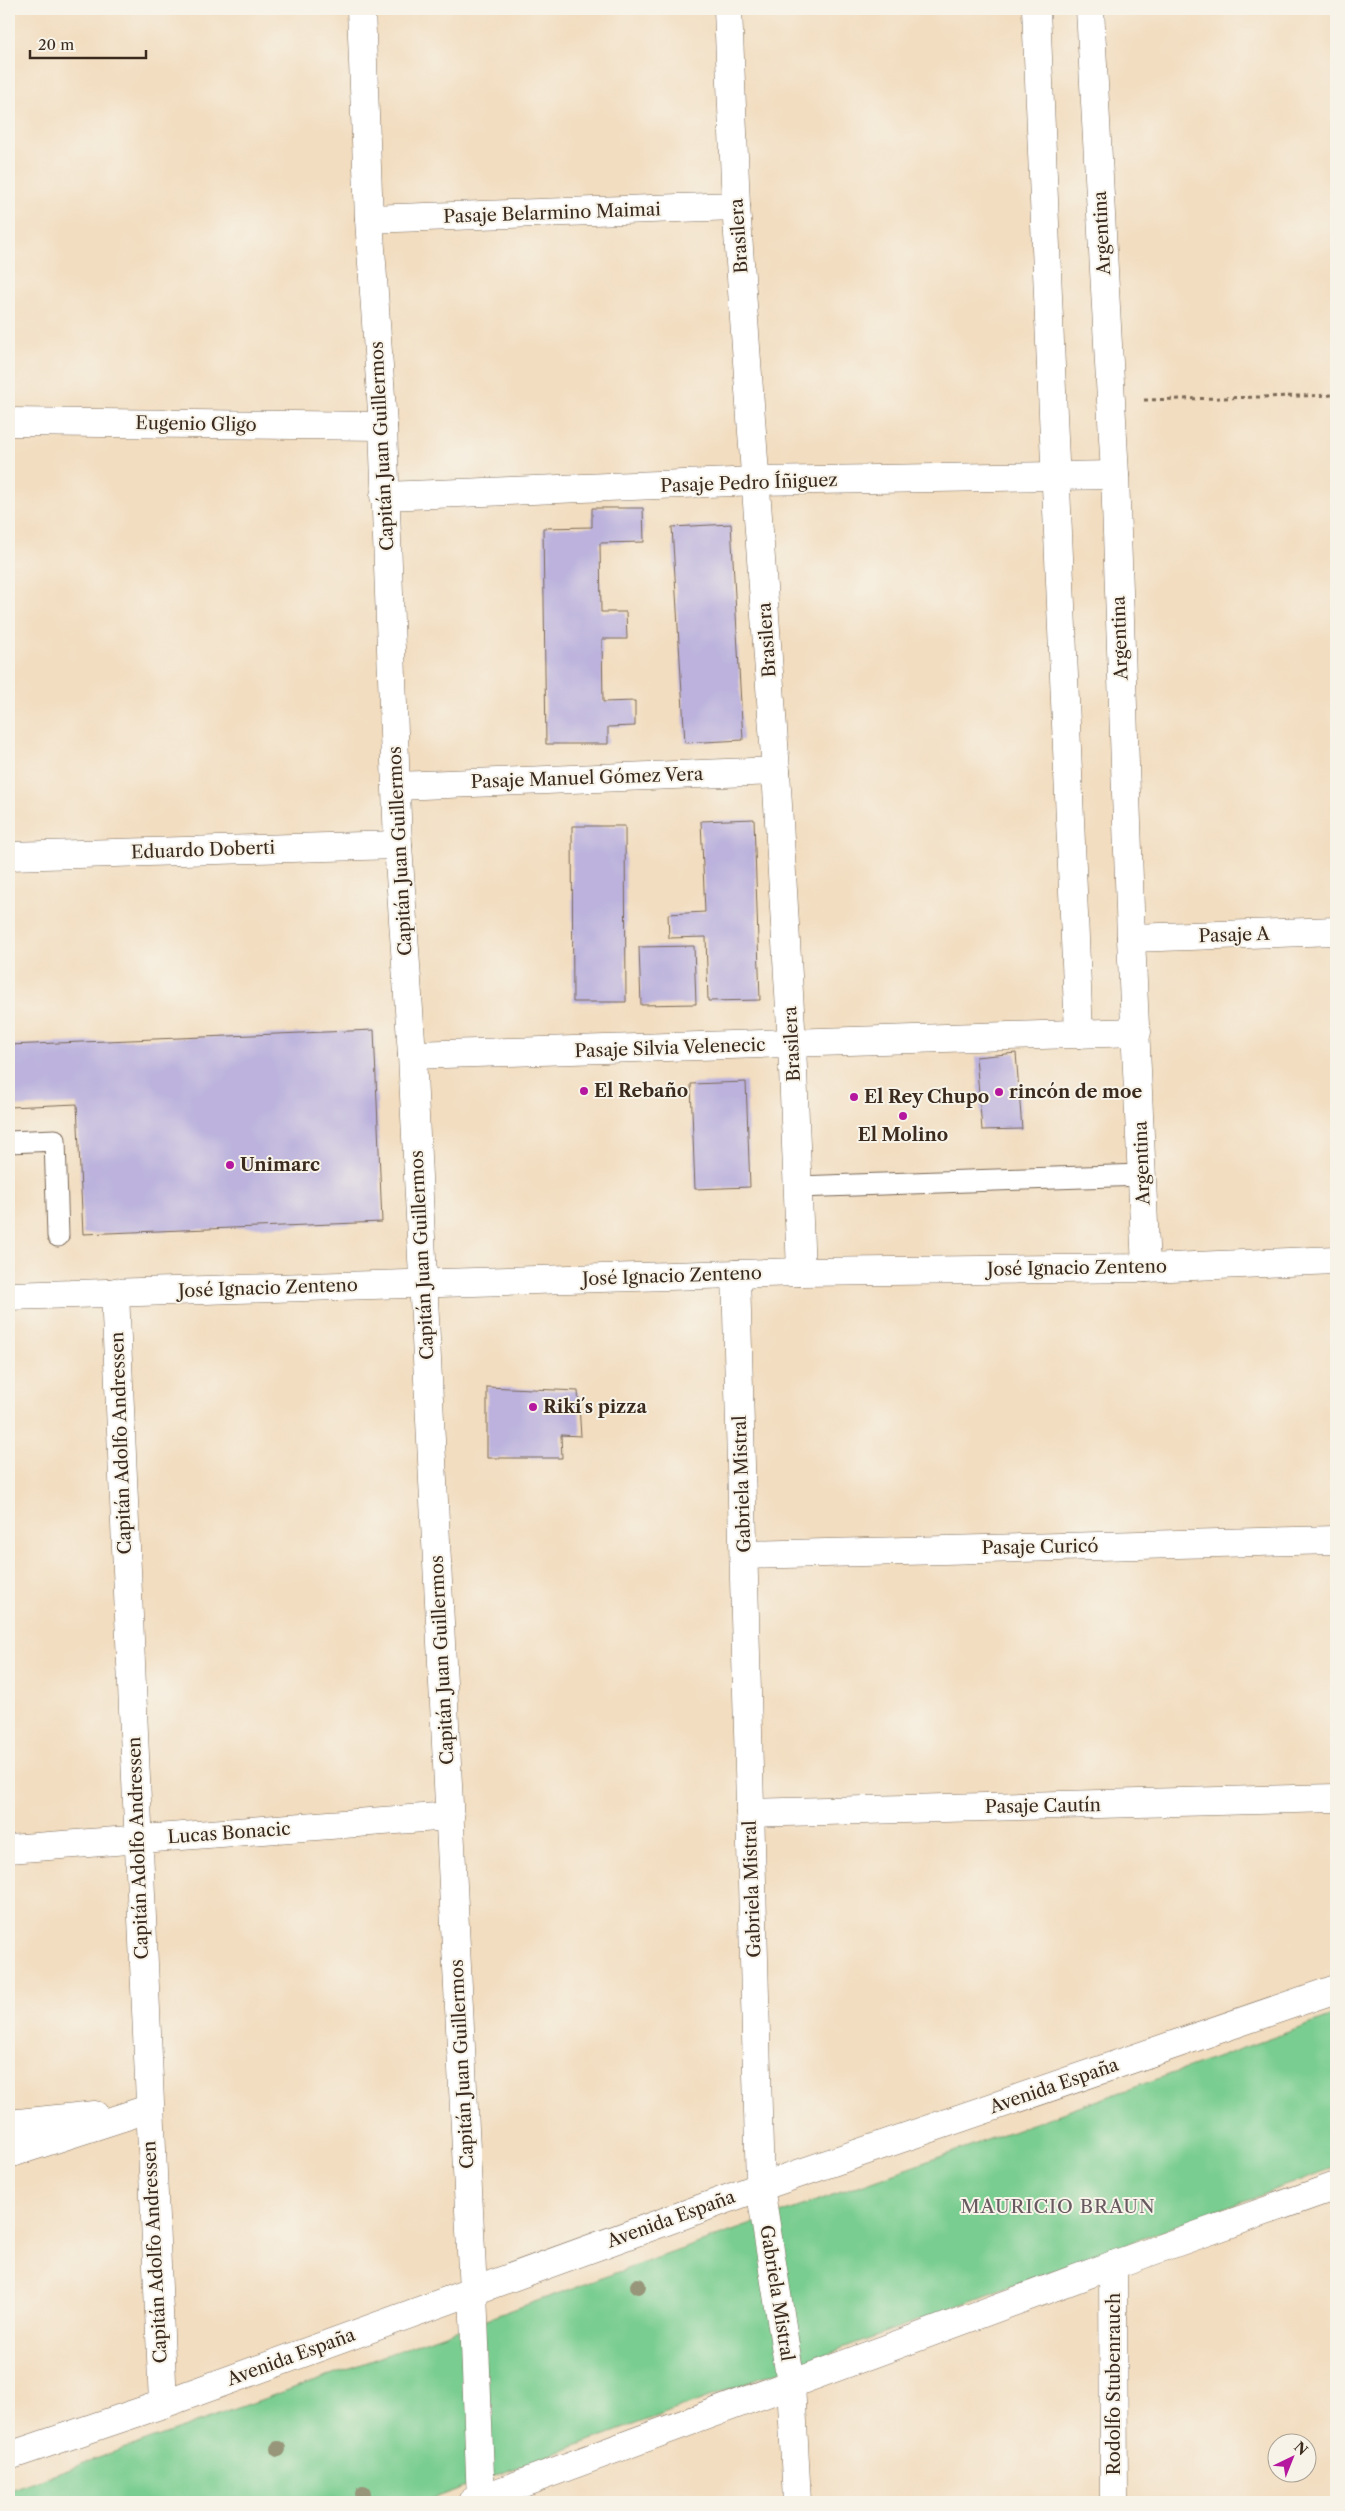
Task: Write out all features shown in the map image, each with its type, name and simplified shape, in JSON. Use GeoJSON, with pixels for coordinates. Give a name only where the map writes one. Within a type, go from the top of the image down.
{"type":"FeatureCollection","features":[{"type":"Feature","properties":{"kind":"street","name":"Capitán Juan Guillermos"},"geometry":{"type":"LineString","coordinates":[[361,9],[369,219],[383,426],[384,496],[398,845],[412,1055],[474,2291],[478,2501]]}},
{"type":"Feature","properties":{"kind":"street","name":"Brasilera"},"geometry":{"type":"LineString","coordinates":[[728,9],[736,206],[757,481],[792,1044],[801,1272]]}},
{"type":"Feature","properties":{"kind":"street"},"geometry":{"type":"LineString","coordinates":[[1036,9],[1079,1034]]}},
{"type":"Feature","properties":{"kind":"street","name":"Argentina"},"geometry":{"type":"LineString","coordinates":[[1090,9],[1115,474],[1131,938],[1137,1032],[1146,1268]]}},
{"type":"Feature","properties":{"kind":"street","name":"Pasaje Belarmino Maimai"},"geometry":{"type":"LineString","coordinates":[[369,219],[736,206]]}},
{"type":"Feature","properties":{"kind":"street","name":"Eugenio Gligo"},"geometry":{"type":"LineString","coordinates":[[9,422],[383,426]]}},
{"type":"Feature","properties":{"kind":"street","name":"Pasaje Pedro Íñiguez"},"geometry":{"type":"LineString","coordinates":[[384,496],[757,481],[1115,474]]}},
{"type":"Feature","properties":{"kind":"street","name":"Pasaje Manuel Gómez Vera"},"geometry":{"type":"LineString","coordinates":[[397,786],[776,771]]}},
{"type":"Feature","properties":{"kind":"street","name":"Eduardo Doberti"},"geometry":{"type":"LineString","coordinates":[[9,856],[398,845]]}},
{"type":"Feature","properties":{"kind":"street","name":"Pasaje A"},"geometry":{"type":"LineString","coordinates":[[1131,938],[1336,931]]}},
{"type":"Feature","properties":{"kind":"street","name":"Pasaje Silvia Velenecic"},"geometry":{"type":"LineString","coordinates":[[412,1055],[1137,1032]]}},
{"type":"Feature","properties":{"kind":"street","name":"José Ignacio Zenteno"},"geometry":{"type":"LineString","coordinates":[[9,1296],[801,1272],[1146,1268],[1336,1260]]}},
{"type":"Feature","properties":{"kind":"street","name":"Gabriela Mistral"},"geometry":{"type":"LineString","coordinates":[[736,1274],[760,2188],[791,2383],[797,2502]]}},
{"type":"Feature","properties":{"kind":"street","name":"Capitán Adolfo Andressen"},"geometry":{"type":"LineString","coordinates":[[115,1292],[148,2109],[163,2404]]}},
{"type":"Feature","properties":{"kind":"street","name":"Pasaje Curicó"},"geometry":{"type":"LineString","coordinates":[[744,1555],[1336,1540]]}},
{"type":"Feature","properties":{"kind":"street","name":"Pasaje Cautín"},"geometry":{"type":"LineString","coordinates":[[750,1813],[1336,1798]]}},
{"type":"Feature","properties":{"kind":"street","name":"Lucas Bonacic"},"geometry":{"type":"LineString","coordinates":[[9,1849],[450,1816]]}},
{"type":"Feature","properties":{"kind":"street","name":"Avenida España"},"geometry":{"type":"LineString","coordinates":[[9,2456],[163,2404],[760,2188],[1336,1989]]}},
{"type":"Feature","properties":{"kind":"street"},"geometry":{"type":"LineString","coordinates":[[9,2124],[148,2109]]}},
{"type":"Feature","properties":{"kind":"street"},"geometry":{"type":"LineString","coordinates":[[9,2154],[148,2109]]}},
{"type":"Feature","properties":{"kind":"street"},"geometry":{"type":"LineString","coordinates":[[478,2501],[791,2383],[1113,2265],[1336,2186]]}},
{"type":"Feature","properties":{"kind":"street","name":"Rodolfo Stubenrauch"},"geometry":{"type":"LineString","coordinates":[[1113,2265],[1114,2502]]}},
{"type":"Feature","properties":{"kind":"lane"},"geometry":{"type":"LineString","coordinates":[[9,1142],[55,1140],[58,1236]]}},
{"type":"Feature","properties":{"kind":"lane"},"geometry":{"type":"LineString","coordinates":[[798,1187],[1142,1175]]}},
{"type":"Feature","properties":{"kind":"path"},"geometry":{"type":"LineString","coordinates":[[1111,401],[1336,395]]}},
{"type":"Feature","properties":{"kind":"green space"},"geometry":{"type":"Polygon","coordinates":[[[1336,2015],[1336,2167],[423,2502],[9,2502],[9,2490],[1336,2015]]]}},
{"type":"Feature","properties":{"kind":"building"},"geometry":{"type":"Polygon","coordinates":[[[592,508],[643,508],[644,542],[600,543],[601,612],[626,612],[627,639],[602,639],[603,702],[635,701],[635,726],[608,727],[608,744],[546,744],[543,528],[592,527],[592,508]]]}},
{"type":"Feature","properties":{"kind":"building"},"geometry":{"type":"Polygon","coordinates":[[[731,524],[743,740],[685,743],[672,527],[731,524]]]}},
{"type":"Feature","properties":{"kind":"building"},"geometry":{"type":"Polygon","coordinates":[[[754,819],[760,1000],[708,1001],[706,937],[669,938],[668,914],[705,912],[701,821],[754,819]]]}},
{"type":"Feature","properties":{"kind":"building"},"geometry":{"type":"Polygon","coordinates":[[[572,826],[625,826],[626,1002],[573,1002],[572,826]]]}},
{"type":"Feature","properties":{"kind":"building"},"geometry":{"type":"Polygon","coordinates":[[[694,946],[696,1004],[641,1005],[639,947],[694,946]]]}},
{"type":"Feature","properties":{"kind":"building","name":"Unimarc"},"geometry":{"type":"Polygon","coordinates":[[[374,1030],[382,1222],[83,1234],[77,1104],[9,1107],[9,1045],[374,1030]]]}},
{"type":"Feature","properties":{"kind":"building","name":"rincón de moe"},"geometry":{"type":"Polygon","coordinates":[[[1016,1053],[1022,1129],[982,1130],[976,1057],[1016,1053]]]}},
{"type":"Feature","properties":{"kind":"building"},"geometry":{"type":"Polygon","coordinates":[[[746,1082],[750,1187],[695,1189],[691,1084],[746,1082]]]}},
{"type":"Feature","properties":{"kind":"building","name":"Riki´s pizza"},"geometry":{"type":"Polygon","coordinates":[[[487,1387],[578,1391],[581,1436],[561,1435],[562,1458],[487,1458],[487,1387]]]}},
{"type":"Feature","properties":{"kind":"place","name":"El Rebaño"},"geometry":{"type":"Point","coordinates":[584,1091]}},
{"type":"Feature","properties":{"kind":"place","name":"rincón de moe"},"geometry":{"type":"Point","coordinates":[999,1092]}},
{"type":"Feature","properties":{"kind":"place","name":"El Rey Chupo"},"geometry":{"type":"Point","coordinates":[854,1097]}},
{"type":"Feature","properties":{"kind":"place","name":"El Molino"},"geometry":{"type":"Point","coordinates":[903,1116]}},
{"type":"Feature","properties":{"kind":"place","name":"Unimarc"},"geometry":{"type":"Point","coordinates":[230,1165]}},
{"type":"Feature","properties":{"kind":"place","name":"Riki´s pizza"},"geometry":{"type":"Point","coordinates":[533,1407]}},
{"type":"Feature","properties":{"kind":"district","name":"MAURICIO BRAUN"},"geometry":{"type":"Point","coordinates":[1058,2206]}}]}
